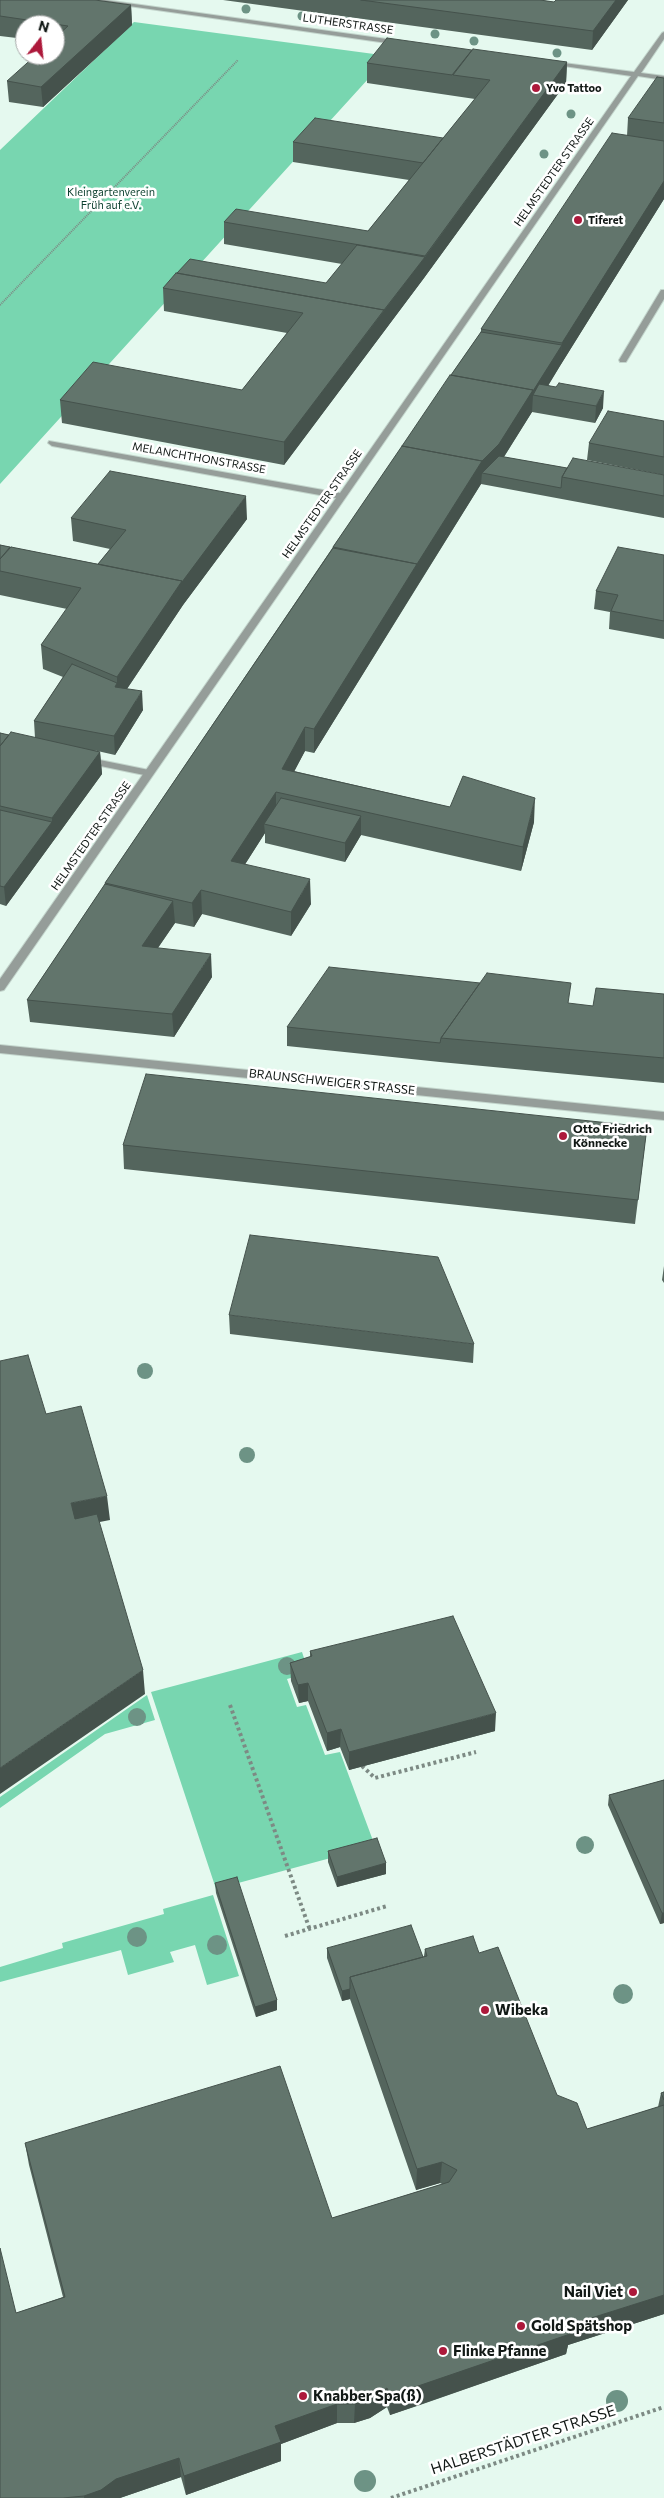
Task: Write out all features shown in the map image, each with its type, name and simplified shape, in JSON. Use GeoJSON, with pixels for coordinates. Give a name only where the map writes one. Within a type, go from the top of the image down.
{"type":"FeatureCollection","features":[{"type":"Feature","properties":{"kind":"street","name":"LUTHERSTRASSE"},"geometry":{"type":"LineString","coordinates":[[90,0],[410,44]]}},
{"type":"Feature","properties":{"kind":"street","name":"HELMSTEDTER STRASSE"},"geometry":{"type":"LineString","coordinates":[[0,987],[664,34]]}},
{"type":"Feature","properties":{"kind":"street"},"geometry":{"type":"LineString","coordinates":[[538,61],[664,78]]}},
{"type":"Feature","properties":{"kind":"street"},"geometry":{"type":"LineString","coordinates":[[624,360],[664,292]]}},
{"type":"Feature","properties":{"kind":"street","name":"MELANCHTHONSTRASSE"},"geometry":{"type":"LineString","coordinates":[[52,443],[341,496]]}},
{"type":"Feature","properties":{"kind":"street"},"geometry":{"type":"LineString","coordinates":[[71,757],[149,773]]}},
{"type":"Feature","properties":{"kind":"street","name":"BRAUNSCHWEIGER STRASSE"},"geometry":{"type":"LineString","coordinates":[[0,1049],[664,1116]]}},
{"type":"Feature","properties":{"kind":"path"},"geometry":{"type":"LineString","coordinates":[[0,305],[272,26]]}},
{"type":"Feature","properties":{"kind":"path"},"geometry":{"type":"LineString","coordinates":[[230,1705],[310,1930]]}},
{"type":"Feature","properties":{"kind":"path"},"geometry":{"type":"LineString","coordinates":[[362,1766],[375,1778],[476,1752]]}},
{"type":"Feature","properties":{"kind":"path"},"geometry":{"type":"LineString","coordinates":[[285,1936],[387,1906]]}},
{"type":"Feature","properties":{"kind":"path","name":"HALBERSTÄDTER STRASSE"},"geometry":{"type":"LineString","coordinates":[[391,2498],[664,2407]]}},
{"type":"Feature","properties":{"kind":"green space","name":"Kleingartenverein Früh auf e.V."},"geometry":{"type":"Polygon","coordinates":[[[134,22],[389,56],[0,484],[0,150],[134,22]]]}},
{"type":"Feature","properties":{"kind":"green space"},"geometry":{"type":"Polygon","coordinates":[[[302,1652],[309,1673],[287,1679],[297,1707],[306,1705],[325,1755],[340,1752],[375,1846],[216,1889],[151,1692],[302,1652]]]}},
{"type":"Feature","properties":{"kind":"green space"},"geometry":{"type":"Polygon","coordinates":[[[147,1695],[155,1720],[105,1734],[0,1808],[0,1797],[147,1695]]]}},
{"type":"Feature","properties":{"kind":"green space"},"geometry":{"type":"Polygon","coordinates":[[[213,1895],[239,1976],[207,1985],[195,1945],[170,1952],[174,1962],[128,1975],[121,1950],[0,1982],[0,1967],[63,1948],[62,1943],[164,1914],[163,1909],[213,1895]]]}},
{"type":"Feature","properties":{"kind":"building"},"geometry":{"type":"Polygon","coordinates":[[[0,0],[95,0],[131,5],[41,87],[7,81],[25,65],[65,65],[65,29],[68,26],[65,26],[65,15],[15,15],[15,18],[0,16],[0,0]]]}},
{"type":"Feature","properties":{"kind":"building"},"geometry":{"type":"Polygon","coordinates":[[[361,0],[540,0],[554,2],[556,0],[616,0],[593,31],[361,0]]]}},
{"type":"Feature","properties":{"kind":"building"},"geometry":{"type":"Polygon","coordinates":[[[387,38],[472,50],[452,75],[367,63],[387,38]]]}},
{"type":"Feature","properties":{"kind":"building"},"geometry":{"type":"Polygon","coordinates":[[[473,49],[567,62],[425,256],[224,222],[236,209],[368,231],[490,80],[453,75],[473,49]]]}},
{"type":"Feature","properties":{"kind":"building"},"geometry":{"type":"Polygon","coordinates":[[[657,77],[664,78],[664,123],[628,118],[657,77]]]}},
{"type":"Feature","properties":{"kind":"building"},"geometry":{"type":"Polygon","coordinates":[[[315,118],[443,138],[423,163],[293,142],[315,118]]]}},
{"type":"Feature","properties":{"kind":"building"},"geometry":{"type":"Polygon","coordinates":[[[612,133],[664,141],[664,181],[562,343],[481,329],[612,133]]]}},
{"type":"Feature","properties":{"kind":"building"},"geometry":{"type":"Polygon","coordinates":[[[357,245],[425,257],[384,310],[177,273],[190,259],[326,283],[357,245]]]}},
{"type":"Feature","properties":{"kind":"building"},"geometry":{"type":"Polygon","coordinates":[[[176,273],[384,310],[284,442],[60,400],[93,362],[242,390],[303,313],[163,288],[176,273]]]}},
{"type":"Feature","properties":{"kind":"building"},"geometry":{"type":"Polygon","coordinates":[[[481,332],[562,345],[533,391],[451,375],[481,332]]]}},
{"type":"Feature","properties":{"kind":"building"},"geometry":{"type":"Polygon","coordinates":[[[450,375],[533,390],[499,444],[482,461],[402,446],[450,375]]]}},
{"type":"Feature","properties":{"kind":"building"},"geometry":{"type":"Polygon","coordinates":[[[559,383],[604,391],[596,406],[533,395],[539,384],[556,387],[559,383]]]}},
{"type":"Feature","properties":{"kind":"building"},"geometry":{"type":"Polygon","coordinates":[[[608,411],[664,421],[664,457],[589,443],[608,411]]]}},
{"type":"Feature","properties":{"kind":"building"},"geometry":{"type":"Polygon","coordinates":[[[402,446],[482,461],[417,564],[333,547],[402,446]]]}},
{"type":"Feature","properties":{"kind":"building"},"geometry":{"type":"Polygon","coordinates":[[[499,456],[567,468],[562,477],[561,488],[482,473],[499,456]]]}},
{"type":"Feature","properties":{"kind":"building"},"geometry":{"type":"Polygon","coordinates":[[[573,458],[664,475],[664,496],[562,477],[573,458]]]}},
{"type":"Feature","properties":{"kind":"building"},"geometry":{"type":"Polygon","coordinates":[[[110,471],[246,496],[182,582],[98,564],[126,530],[71,518],[110,471]]]}},
{"type":"Feature","properties":{"kind":"building"},"geometry":{"type":"Polygon","coordinates":[[[0,545],[10,547],[0,559],[0,545]]]}},
{"type":"Feature","properties":{"kind":"building"},"geometry":{"type":"Polygon","coordinates":[[[11,547],[182,581],[117,677],[41,645],[81,588],[0,571],[0,559],[11,547]]]}},
{"type":"Feature","properties":{"kind":"building"},"geometry":{"type":"Polygon","coordinates":[[[618,547],[664,555],[664,621],[611,611],[618,595],[596,591],[618,547]]]}},
{"type":"Feature","properties":{"kind":"building"},"geometry":{"type":"Polygon","coordinates":[[[333,548],[417,564],[314,729],[305,727],[282,769],[450,807],[463,776],[535,798],[523,847],[276,792],[231,861],[310,879],[291,912],[201,890],[192,903],[105,883],[333,548]]]}},
{"type":"Feature","properties":{"kind":"building"},"geometry":{"type":"Polygon","coordinates":[[[72,664],[117,683],[115,687],[142,691],[114,736],[34,721],[72,664]]]}},
{"type":"Feature","properties":{"kind":"building"},"geometry":{"type":"Polygon","coordinates":[[[11,732],[100,752],[52,818],[0,806],[0,746],[11,732]]]}},
{"type":"Feature","properties":{"kind":"building"},"geometry":{"type":"Polygon","coordinates":[[[0,733],[9,735],[0,746],[0,733]]]}},
{"type":"Feature","properties":{"kind":"building"},"geometry":{"type":"Polygon","coordinates":[[[281,798],[361,816],[345,843],[264,824],[281,798]]]}},
{"type":"Feature","properties":{"kind":"building"},"geometry":{"type":"Polygon","coordinates":[[[0,810],[52,822],[4,887],[0,886],[0,810]]]}},
{"type":"Feature","properties":{"kind":"building"},"geometry":{"type":"Polygon","coordinates":[[[105,884],[173,901],[142,946],[211,954],[172,1014],[27,1000],[105,884]]]}},
{"type":"Feature","properties":{"kind":"building"},"geometry":{"type":"Polygon","coordinates":[[[329,967],[480,983],[441,1038],[440,1043],[287,1027],[329,967]]]}},
{"type":"Feature","properties":{"kind":"building"},"geometry":{"type":"Polygon","coordinates":[[[487,973],[571,983],[568,1003],[593,1006],[596,988],[664,994],[664,1058],[441,1038],[487,973]]]}},
{"type":"Feature","properties":{"kind":"building"},"geometry":{"type":"Polygon","coordinates":[[[146,1074],[647,1127],[638,1200],[123,1145],[146,1074]]]}},
{"type":"Feature","properties":{"kind":"building"},"geometry":{"type":"Polygon","coordinates":[[[250,1235],[438,1257],[474,1344],[229,1315],[250,1235]]]}},
{"type":"Feature","properties":{"kind":"building"},"geometry":{"type":"Polygon","coordinates":[[[28,1355],[46,1414],[81,1406],[107,1496],[71,1503],[75,1519],[97,1514],[143,1670],[0,1768],[0,1361],[28,1355]]]}},
{"type":"Feature","properties":{"kind":"building"},"geometry":{"type":"Polygon","coordinates":[[[453,1616],[496,1713],[349,1752],[341,1729],[327,1733],[308,1683],[298,1685],[290,1663],[312,1656],[310,1651],[453,1616]]]}},
{"type":"Feature","properties":{"kind":"building"},"geometry":{"type":"Polygon","coordinates":[[[664,1780],[664,1913],[662,1913],[609,1795],[664,1780]]]}},
{"type":"Feature","properties":{"kind":"building"},"geometry":{"type":"Polygon","coordinates":[[[377,1838],[386,1863],[337,1877],[328,1851],[377,1838]]]}},
{"type":"Feature","properties":{"kind":"building"},"geometry":{"type":"Polygon","coordinates":[[[237,1877],[277,2000],[255,2007],[215,1883],[237,1877]]]}},
{"type":"Feature","properties":{"kind":"building"},"geometry":{"type":"Polygon","coordinates":[[[411,1925],[423,1957],[350,1977],[350,1989],[342,1991],[327,1948],[411,1925]]]}},
{"type":"Feature","properties":{"kind":"building"},"geometry":{"type":"Polygon","coordinates":[[[473,1936],[479,1953],[498,1947],[557,2095],[577,2103],[587,2129],[664,2105],[664,2295],[566,2326],[570,2334],[421,2385],[390,2395],[387,2388],[371,2398],[355,2404],[337,2404],[275,2426],[281,2442],[184,2476],[179,2458],[116,2479],[101,2490],[84,2496],[0,2498],[0,2248],[16,2313],[65,2297],[25,2143],[280,2066],[332,2218],[449,2182],[457,2170],[442,2162],[417,2169],[350,1977],[427,1956],[425,1949],[473,1936]]]}},
{"type":"Feature","properties":{"kind":"place","name":"Yvo Tattoo"},"geometry":{"type":"Point","coordinates":[536,88]}},
{"type":"Feature","properties":{"kind":"place","name":"Tiferet"},"geometry":{"type":"Point","coordinates":[578,220]}},
{"type":"Feature","properties":{"kind":"place","name":"Otto Friedrich Könnecke"},"geometry":{"type":"Point","coordinates":[563,1136]}},
{"type":"Feature","properties":{"kind":"place","name":"Wibeka"},"geometry":{"type":"Point","coordinates":[485,2010]}},
{"type":"Feature","properties":{"kind":"place","name":"Nail Viet"},"geometry":{"type":"Point","coordinates":[633,2292]}},
{"type":"Feature","properties":{"kind":"place","name":"Gold Spätshop"},"geometry":{"type":"Point","coordinates":[521,2326]}},
{"type":"Feature","properties":{"kind":"place","name":"Flinke Pfanne"},"geometry":{"type":"Point","coordinates":[443,2351]}},
{"type":"Feature","properties":{"kind":"place","name":"Knabber Spa(ß)"},"geometry":{"type":"Point","coordinates":[303,2396]}}]}
